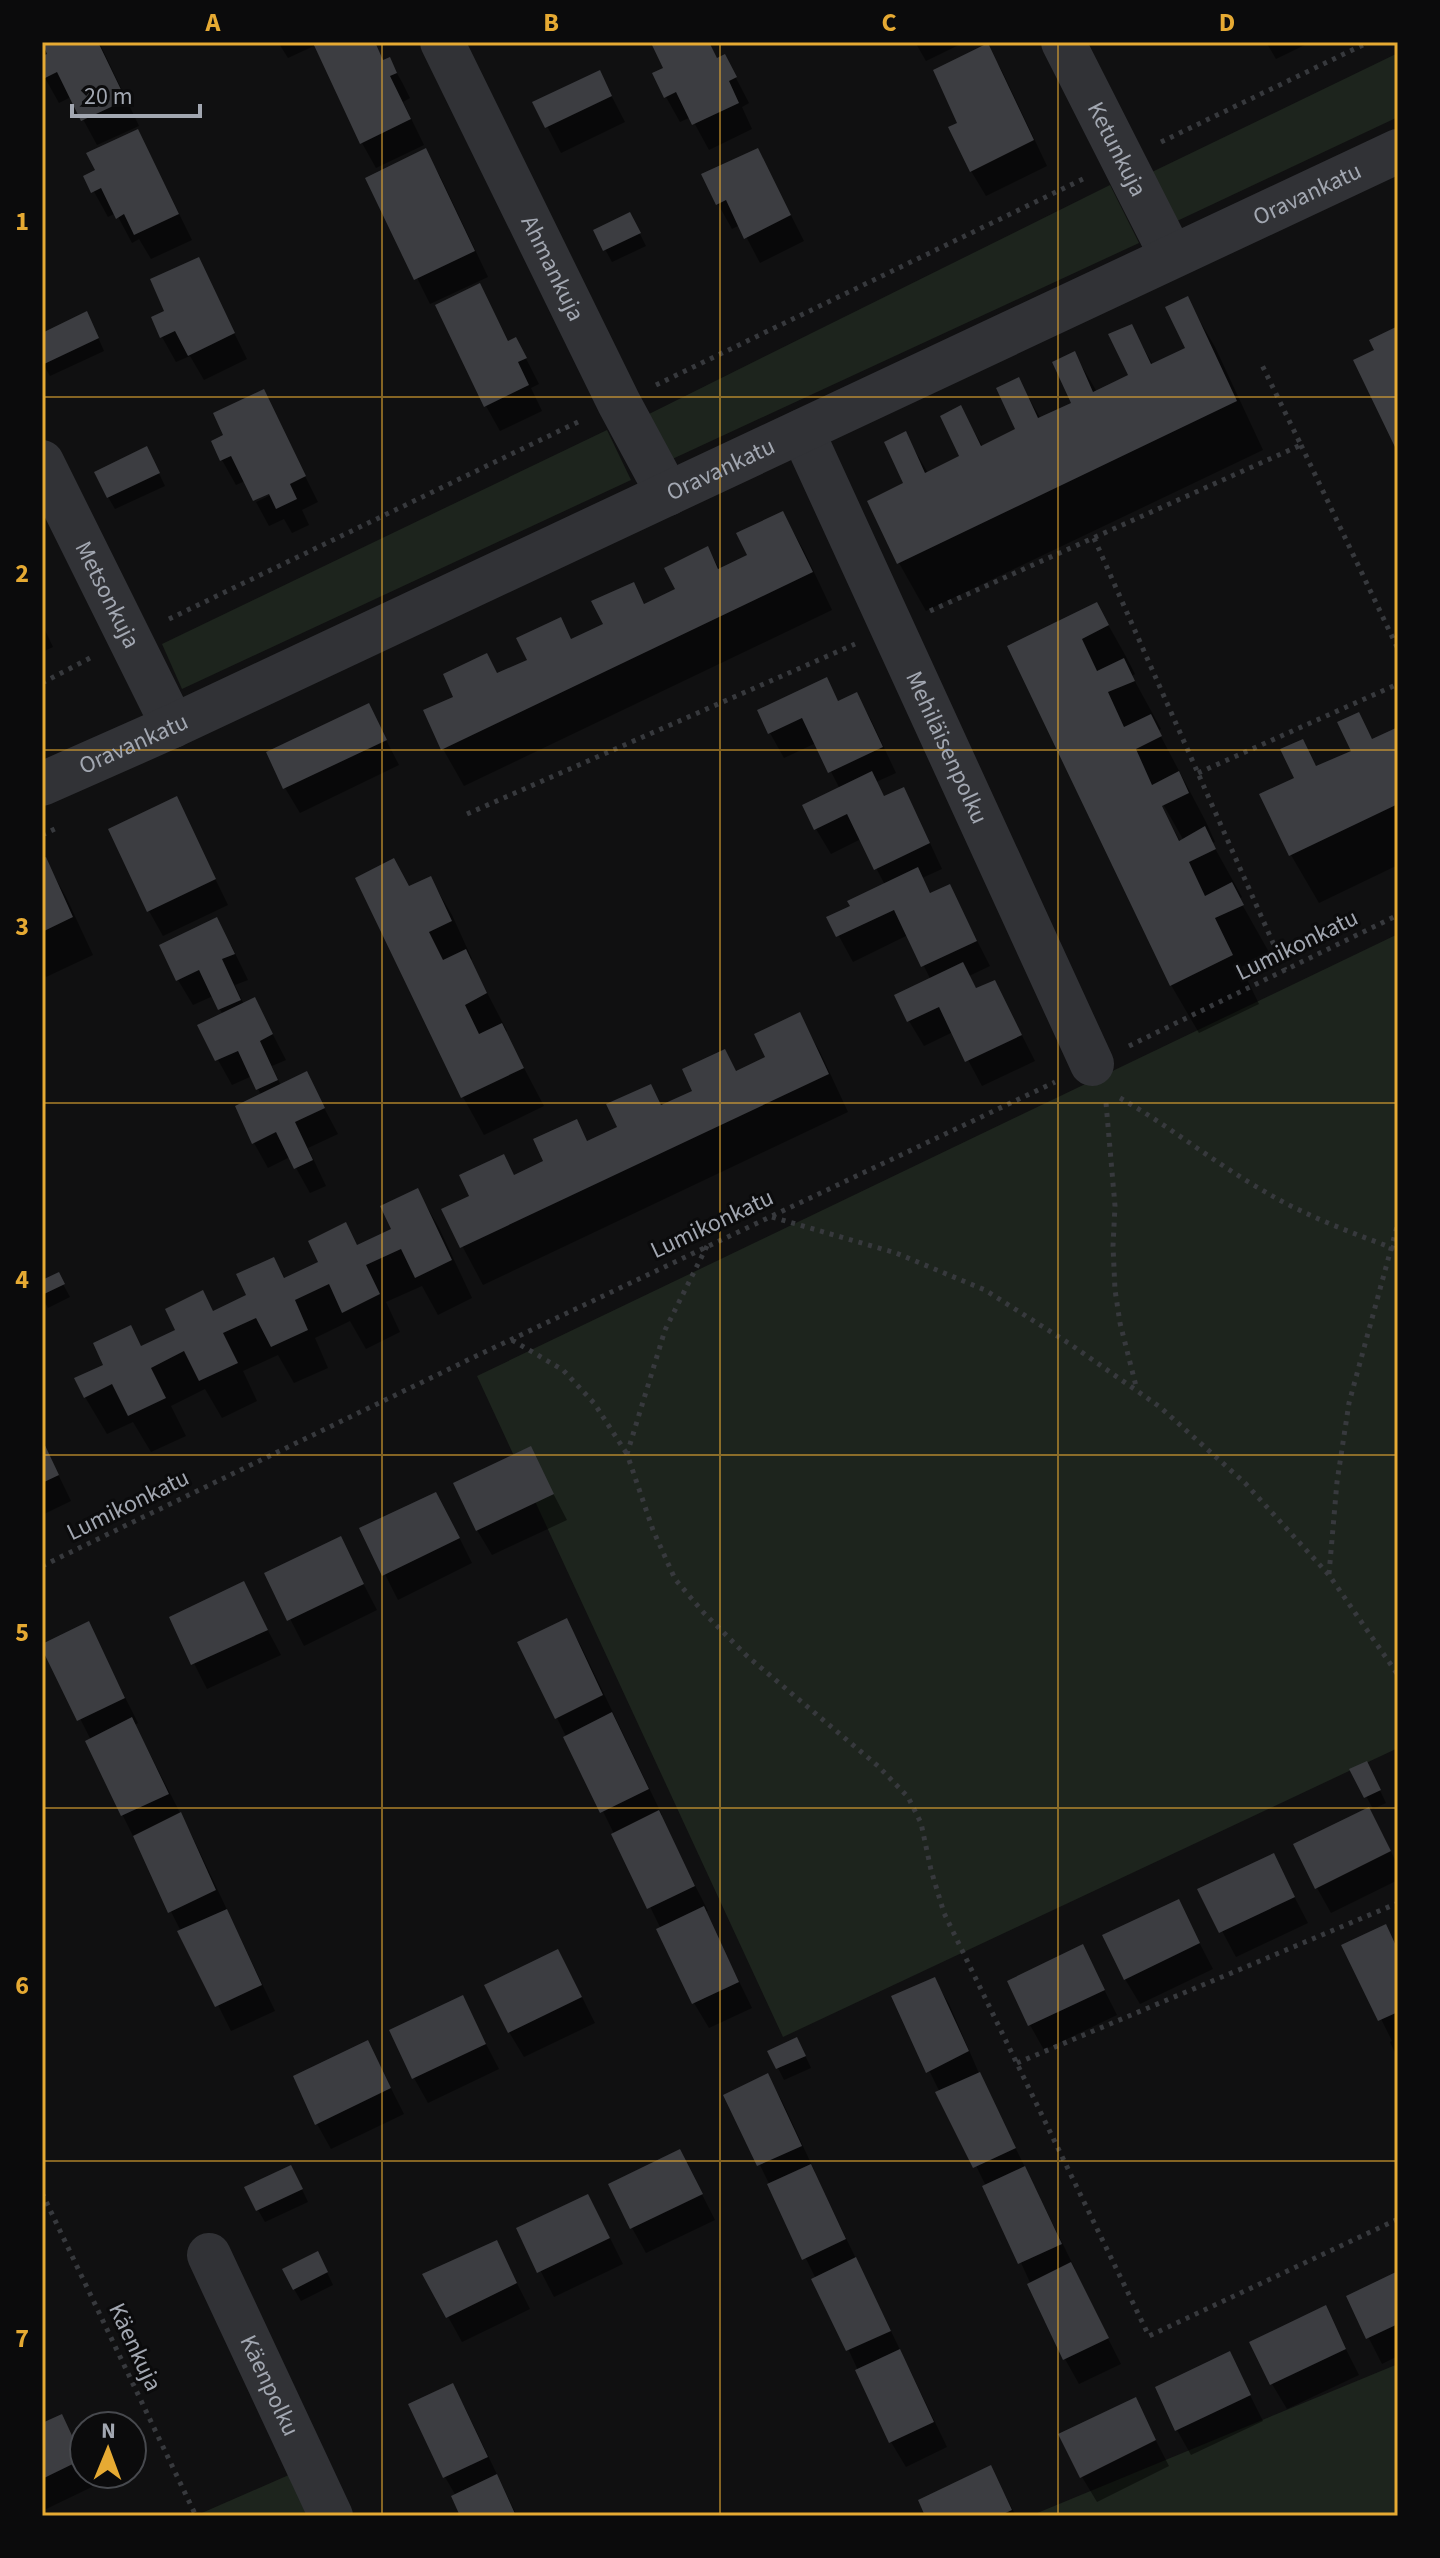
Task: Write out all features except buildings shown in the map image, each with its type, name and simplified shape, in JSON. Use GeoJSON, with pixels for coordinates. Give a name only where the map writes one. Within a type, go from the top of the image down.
{"type":"FeatureCollection","features":[{"type":"Feature","properties":{"kind":"street","name":"Ahmankuja"},"geometry":{"type":"LineString","coordinates":[[442,42],[619,403],[668,494]]}},
{"type":"Feature","properties":{"kind":"street","name":"Ketunkuja"},"geometry":{"type":"LineString","coordinates":[[1063,42],[1171,255]]}},
{"type":"Feature","properties":{"kind":"street","name":"Oravankatu"},"geometry":{"type":"LineString","coordinates":[[42,784],[173,726],[1398,151]]}},
{"type":"Feature","properties":{"kind":"street","name":"Mehiläisenpolku"},"geometry":{"type":"LineString","coordinates":[[802,431],[1099,1077]]}},
{"type":"Feature","properties":{"kind":"street","name":"Metsonkuja"},"geometry":{"type":"LineString","coordinates":[[42,462],[173,726]]}},
{"type":"Feature","properties":{"kind":"street","name":"Käenpolku"},"geometry":{"type":"LineString","coordinates":[[209,2255],[331,2516]]}},
{"type":"Feature","properties":{"kind":"path"},"geometry":{"type":"LineString","coordinates":[[42,683],[1369,42]]}},
{"type":"Feature","properties":{"kind":"path"},"geometry":{"type":"LineString","coordinates":[[1301,445],[1398,649]]}},
{"type":"Feature","properties":{"kind":"path"},"geometry":{"type":"LineString","coordinates":[[1094,538],[1285,970]]}},
{"type":"Feature","properties":{"kind":"path"},"geometry":{"type":"LineString","coordinates":[[1198,773],[1398,684]]}},
{"type":"Feature","properties":{"kind":"path","name":"Lumikonkatu"},"geometry":{"type":"LineString","coordinates":[[42,1566],[707,1246],[1099,1077],[1285,970],[1398,915]]}},
{"type":"Feature","properties":{"kind":"path"},"geometry":{"type":"LineString","coordinates":[[1099,1077],[1270,1196],[1398,1250]]}},
{"type":"Feature","properties":{"kind":"path"},"geometry":{"type":"LineString","coordinates":[[1099,1077],[1115,1206],[1115,1290],[1137,1391]]}},
{"type":"Feature","properties":{"kind":"path"},"geometry":{"type":"LineString","coordinates":[[771,1217],[896,1253],[985,1290],[1160,1407],[1245,1483],[1329,1575],[1398,1675]]}},
{"type":"Feature","properties":{"kind":"path"},"geometry":{"type":"LineString","coordinates":[[1329,1575],[1337,1482],[1349,1403],[1398,1223]]}},
{"type":"Feature","properties":{"kind":"path"},"geometry":{"type":"LineString","coordinates":[[627,1454],[665,1330],[707,1246]]}},
{"type":"Feature","properties":{"kind":"path"},"geometry":{"type":"LineString","coordinates":[[511,1339],[563,1370],[594,1403],[627,1454],[653,1530],[675,1579],[703,1612],[747,1656],[878,1766],[908,1797],[921,1823],[944,1913],[1149,2336],[1398,2219]]}},
{"type":"Feature","properties":{"kind":"path"},"geometry":{"type":"LineString","coordinates":[[1017,2063],[1398,1903]]}},
{"type":"Feature","properties":{"kind":"path","name":"Käenkuja"},"geometry":{"type":"LineString","coordinates":[[42,2193],[196,2516]]}},
{"type":"Feature","properties":{"kind":"shaded area"},"geometry":{"type":"Polygon","coordinates":[[[1398,53],[1398,117],[1177,221],[1152,172],[1398,53]]]}},
{"type":"Feature","properties":{"kind":"shaded area"},"geometry":{"type":"Polygon","coordinates":[[[1110,185],[1139,243],[668,461],[649,414],[1110,185]]]}},
{"type":"Feature","properties":{"kind":"shaded area"},"geometry":{"type":"Polygon","coordinates":[[[607,430],[631,480],[182,689],[162,644],[607,430]]]}},
{"type":"Feature","properties":{"kind":"shaded area"},"geometry":{"type":"Polygon","coordinates":[[[1398,934],[1398,1748],[783,2037],[477,1376],[1398,934]]]}},
{"type":"Feature","properties":{"kind":"shaded area"},"geometry":{"type":"Polygon","coordinates":[[[1398,2364],[1398,2516],[1030,2516],[1398,2364]]]}},
{"type":"Feature","properties":{"kind":"shaded area"},"geometry":{"type":"Polygon","coordinates":[[[307,2467],[331,2516],[195,2516],[307,2467]]]}}]}
